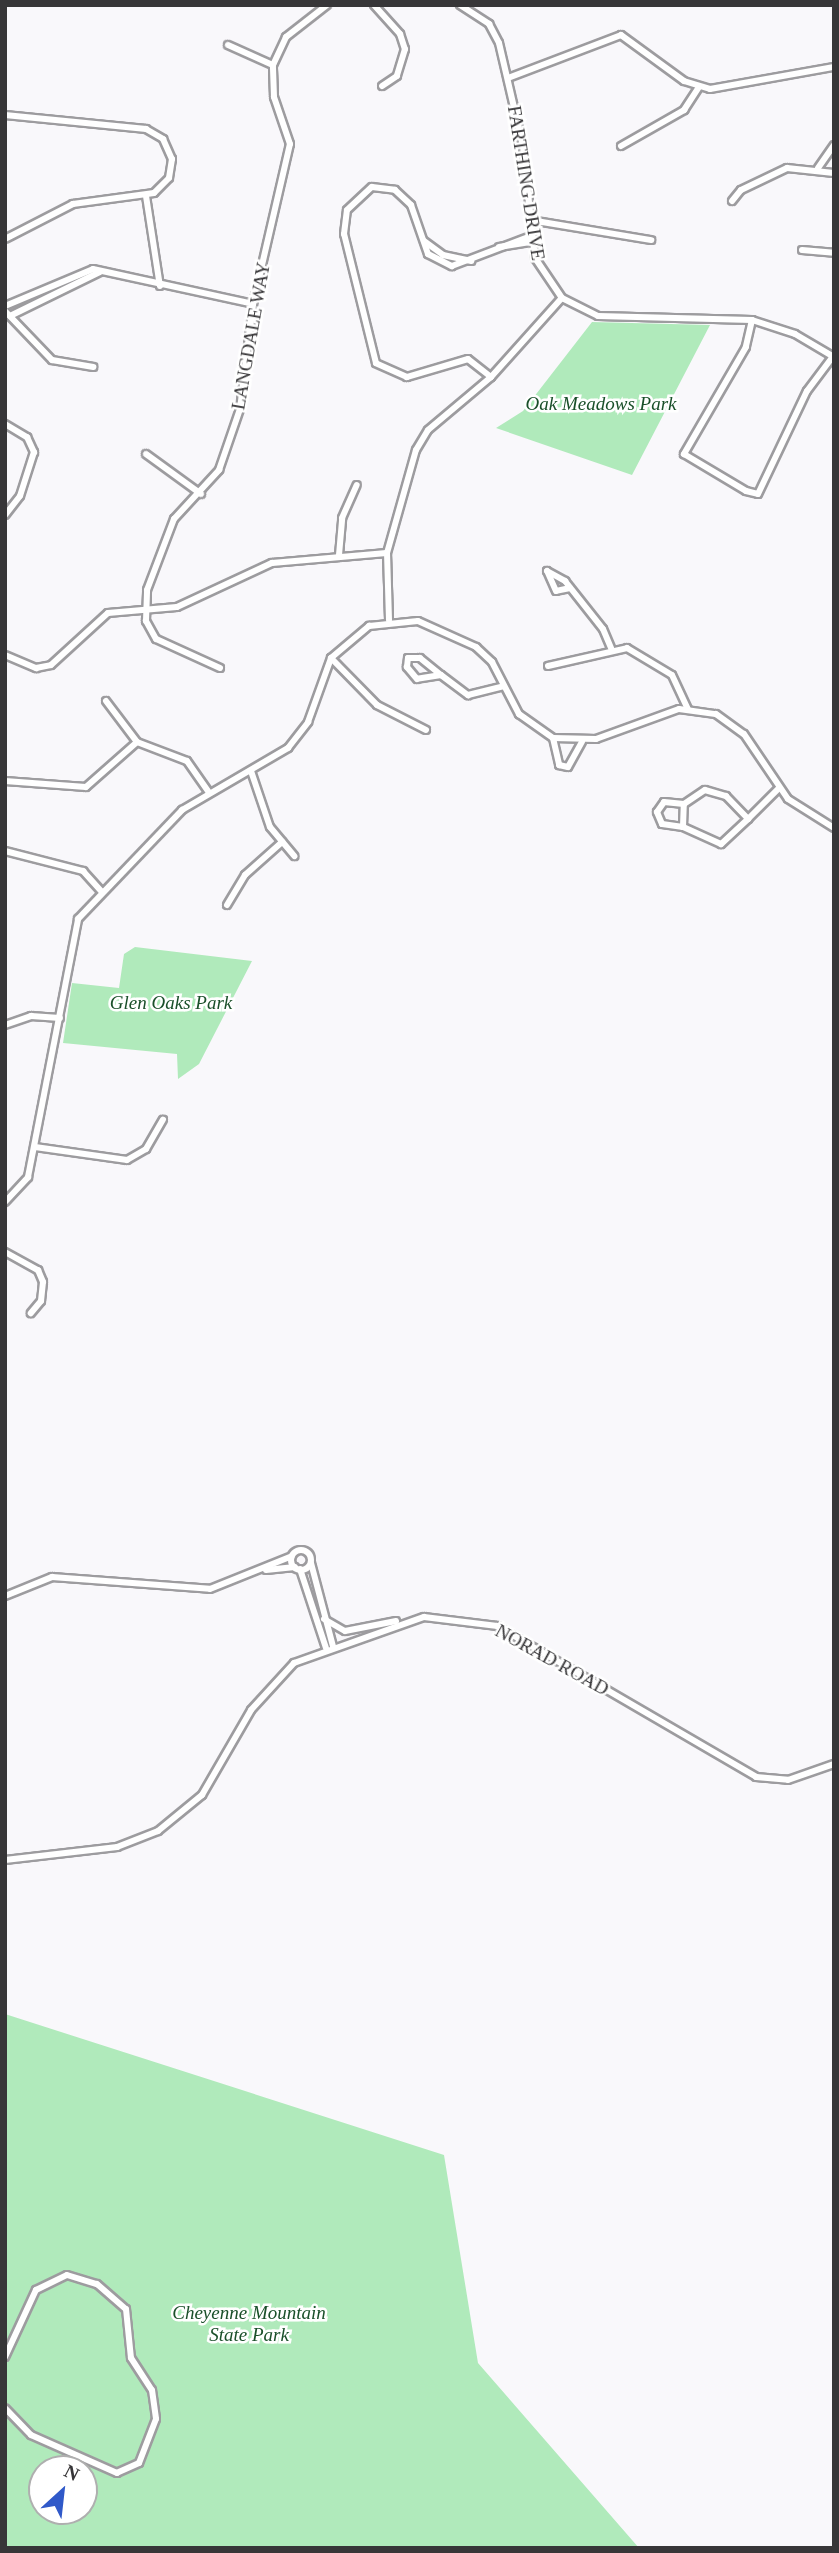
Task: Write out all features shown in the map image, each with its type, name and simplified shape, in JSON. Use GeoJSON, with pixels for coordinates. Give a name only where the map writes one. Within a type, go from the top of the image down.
{"type":"FeatureCollection","features":[{"type":"Feature","properties":{"kind":"street"},"geometry":{"type":"LineString","coordinates":[[228,45],[273,65],[286,37],[327,5]]}},
{"type":"Feature","properties":{"kind":"street"},"geometry":{"type":"LineString","coordinates":[[374,5],[396,27],[405,48],[397,76],[383,86]]}},
{"type":"Feature","properties":{"kind":"street","name":"FARTHING DRIVE"},"geometry":{"type":"LineString","coordinates":[[460,5],[470,8],[495,33],[508,78],[531,239],[541,272],[562,298],[598,316],[751,320],[833,356]]}},
{"type":"Feature","properties":{"kind":"street"},"geometry":{"type":"LineString","coordinates":[[508,78],[621,35],[699,86],[723,90],[834,67]]}},
{"type":"Feature","properties":{"kind":"street","name":"LANGDALE WAY"},"geometry":{"type":"LineString","coordinates":[[146,610],[147,590],[174,519],[201,494],[219,470],[240,409],[253,304],[290,144],[274,97],[273,65]]}},
{"type":"Feature","properties":{"kind":"street"},"geometry":{"type":"LineString","coordinates":[[621,146],[684,110],[699,86]]}},
{"type":"Feature","properties":{"kind":"street"},"geometry":{"type":"LineString","coordinates":[[5,115],[152,130],[168,145],[172,166],[166,184],[146,195],[73,204],[5,239]]}},
{"type":"Feature","properties":{"kind":"street"},"geometry":{"type":"LineString","coordinates":[[818,168],[834,145]]}},
{"type":"Feature","properties":{"kind":"street"},"geometry":{"type":"LineString","coordinates":[[732,201],[741,190],[787,168],[818,168],[834,173]]}},
{"type":"Feature","properties":{"kind":"street"},"geometry":{"type":"LineString","coordinates":[[491,377],[468,359],[407,377],[376,363],[344,234],[347,210],[372,187],[395,190],[411,205],[424,241],[442,262],[471,261],[499,247],[531,239]]}},
{"type":"Feature","properties":{"kind":"street"},"geometry":{"type":"LineString","coordinates":[[146,195],[160,286]]}},
{"type":"Feature","properties":{"kind":"street"},"geometry":{"type":"LineString","coordinates":[[530,220],[651,240]]}},
{"type":"Feature","properties":{"kind":"street"},"geometry":{"type":"LineString","coordinates":[[802,250],[834,253]]}},
{"type":"Feature","properties":{"kind":"street"},"geometry":{"type":"LineString","coordinates":[[7,311],[79,272],[100,272],[253,304]]}},
{"type":"Feature","properties":{"kind":"street"},"geometry":{"type":"LineString","coordinates":[[7,311],[34,306],[100,272]]}},
{"type":"Feature","properties":{"kind":"street"},"geometry":{"type":"LineString","coordinates":[[29,297],[34,306]]}},
{"type":"Feature","properties":{"kind":"street"},"geometry":{"type":"LineString","coordinates":[[389,620],[387,553],[422,439],[491,377],[562,298]]}},
{"type":"Feature","properties":{"kind":"street"},"geometry":{"type":"LineString","coordinates":[[7,311],[52,360],[93,367]]}},
{"type":"Feature","properties":{"kind":"street"},"geometry":{"type":"LineString","coordinates":[[751,320],[746,347],[684,454],[736,487],[758,494],[807,391],[833,356]]}},
{"type":"Feature","properties":{"kind":"street"},"geometry":{"type":"LineString","coordinates":[[5,424],[27,437],[34,452],[20,496],[5,515]]}},
{"type":"Feature","properties":{"kind":"street"},"geometry":{"type":"LineString","coordinates":[[146,454],[201,494]]}},
{"type":"Feature","properties":{"kind":"street"},"geometry":{"type":"LineString","coordinates":[[339,555],[342,519],[357,485]]}},
{"type":"Feature","properties":{"kind":"street"},"geometry":{"type":"LineString","coordinates":[[5,655],[36,668],[51,665],[97,618],[190,603],[272,563],[339,555],[387,553]]}},
{"type":"Feature","properties":{"kind":"street"},"geometry":{"type":"LineString","coordinates":[[570,588],[611,648]]}},
{"type":"Feature","properties":{"kind":"street"},"geometry":{"type":"LineString","coordinates":[[146,610],[149,631],[164,647],[219,668]]}},
{"type":"Feature","properties":{"kind":"street"},"geometry":{"type":"LineString","coordinates":[[5,1202],[28,1177],[75,928],[102,891],[138,860],[172,818],[209,793],[251,771],[298,737],[331,658],[357,632],[389,620],[418,621],[476,647],[527,723],[553,738],[582,742],[688,709],[716,713],[739,728],[779,789],[834,828]]}},
{"type":"Feature","properties":{"kind":"street"},"geometry":{"type":"LineString","coordinates":[[548,666],[611,648],[637,651],[672,675],[688,709]]}},
{"type":"Feature","properties":{"kind":"street"},"geometry":{"type":"LineString","coordinates":[[331,658],[377,705],[426,730]]}},
{"type":"Feature","properties":{"kind":"street"},"geometry":{"type":"LineString","coordinates":[[441,675],[417,679],[407,667],[408,658],[429,664],[468,695],[504,686]]}},
{"type":"Feature","properties":{"kind":"street"},"geometry":{"type":"LineString","coordinates":[[106,701],[136,742],[187,761],[209,793]]}},
{"type":"Feature","properties":{"kind":"street"},"geometry":{"type":"LineString","coordinates":[[553,738],[559,765],[568,767],[582,742]]}},
{"type":"Feature","properties":{"kind":"street"},"geometry":{"type":"LineString","coordinates":[[5,781],[86,786],[136,742]]}},
{"type":"Feature","properties":{"kind":"street"},"geometry":{"type":"LineString","coordinates":[[251,771],[282,842],[294,856]]}},
{"type":"Feature","properties":{"kind":"street"},"geometry":{"type":"LineString","coordinates":[[748,819],[716,790],[684,804],[664,803],[657,812],[662,824],[683,827],[721,844],[748,819],[779,789]]}},
{"type":"Feature","properties":{"kind":"street"},"geometry":{"type":"LineString","coordinates":[[683,827],[684,804]]}},
{"type":"Feature","properties":{"kind":"street"},"geometry":{"type":"LineString","coordinates":[[227,905],[245,875],[282,842]]}},
{"type":"Feature","properties":{"kind":"street"},"geometry":{"type":"LineString","coordinates":[[5,851],[83,871],[102,891]]}},
{"type":"Feature","properties":{"kind":"street"},"geometry":{"type":"LineString","coordinates":[[5,1025],[31,1017],[60,1018]]}},
{"type":"Feature","properties":{"kind":"street"},"geometry":{"type":"LineString","coordinates":[[35,1147],[127,1160],[146,1149],[163,1119]]}},
{"type":"Feature","properties":{"kind":"street"},"geometry":{"type":"LineString","coordinates":[[5,1252],[38,1270],[43,1282],[41,1301],[31,1313]]}},
{"type":"Feature","properties":{"kind":"street"},"geometry":{"type":"LineString","coordinates":[[266,1570],[304,1550],[311,1563],[330,1647]]}},
{"type":"Feature","properties":{"kind":"street"},"geometry":{"type":"LineString","coordinates":[[292,1556],[330,1647]]}},
{"type":"Feature","properties":{"kind":"street"},"geometry":{"type":"LineString","coordinates":[[5,1596],[52,1577],[197,1589],[266,1570],[298,1568],[311,1563]]}},
{"type":"Feature","properties":{"kind":"street","name":"NORAD ROAD"},"geometry":{"type":"LineString","coordinates":[[5,1860],[117,1847],[172,1823],[212,1782],[269,1686],[294,1663],[405,1620],[451,1616],[496,1626],[756,1777],[788,1780],[834,1764]]}},
{"type":"Feature","properties":{"kind":"street"},"geometry":{"type":"LineString","coordinates":[[324,1619],[345,1631],[405,1620]]}},
{"type":"Feature","properties":{"kind":"street"},"geometry":{"type":"LineString","coordinates":[[5,2357],[40,2286],[67,2275],[97,2284],[126,2309],[131,2358],[152,2390],[156,2419],[139,2463],[117,2473],[31,2435],[5,2408]]}},
{"type":"Feature","properties":{"kind":"green space","name":"Oak Meadows Park"},"geometry":{"type":"Polygon","coordinates":[[[592,322],[710,325],[632,475],[496,428],[523,411],[592,322]]]}},
{"type":"Feature","properties":{"kind":"green space","name":"Glen Oaks Park"},"geometry":{"type":"Polygon","coordinates":[[[135,947],[252,961],[199,1064],[178,1079],[177,1054],[63,1043],[72,983],[119,988],[124,954],[135,947]]]}},
{"type":"Feature","properties":{"kind":"green space","name":"Cheyenne Mountain State Park"},"geometry":{"type":"Polygon","coordinates":[[[5,2014],[444,2155],[478,2363],[639,2548],[5,2548],[5,2014]]]}}]}
